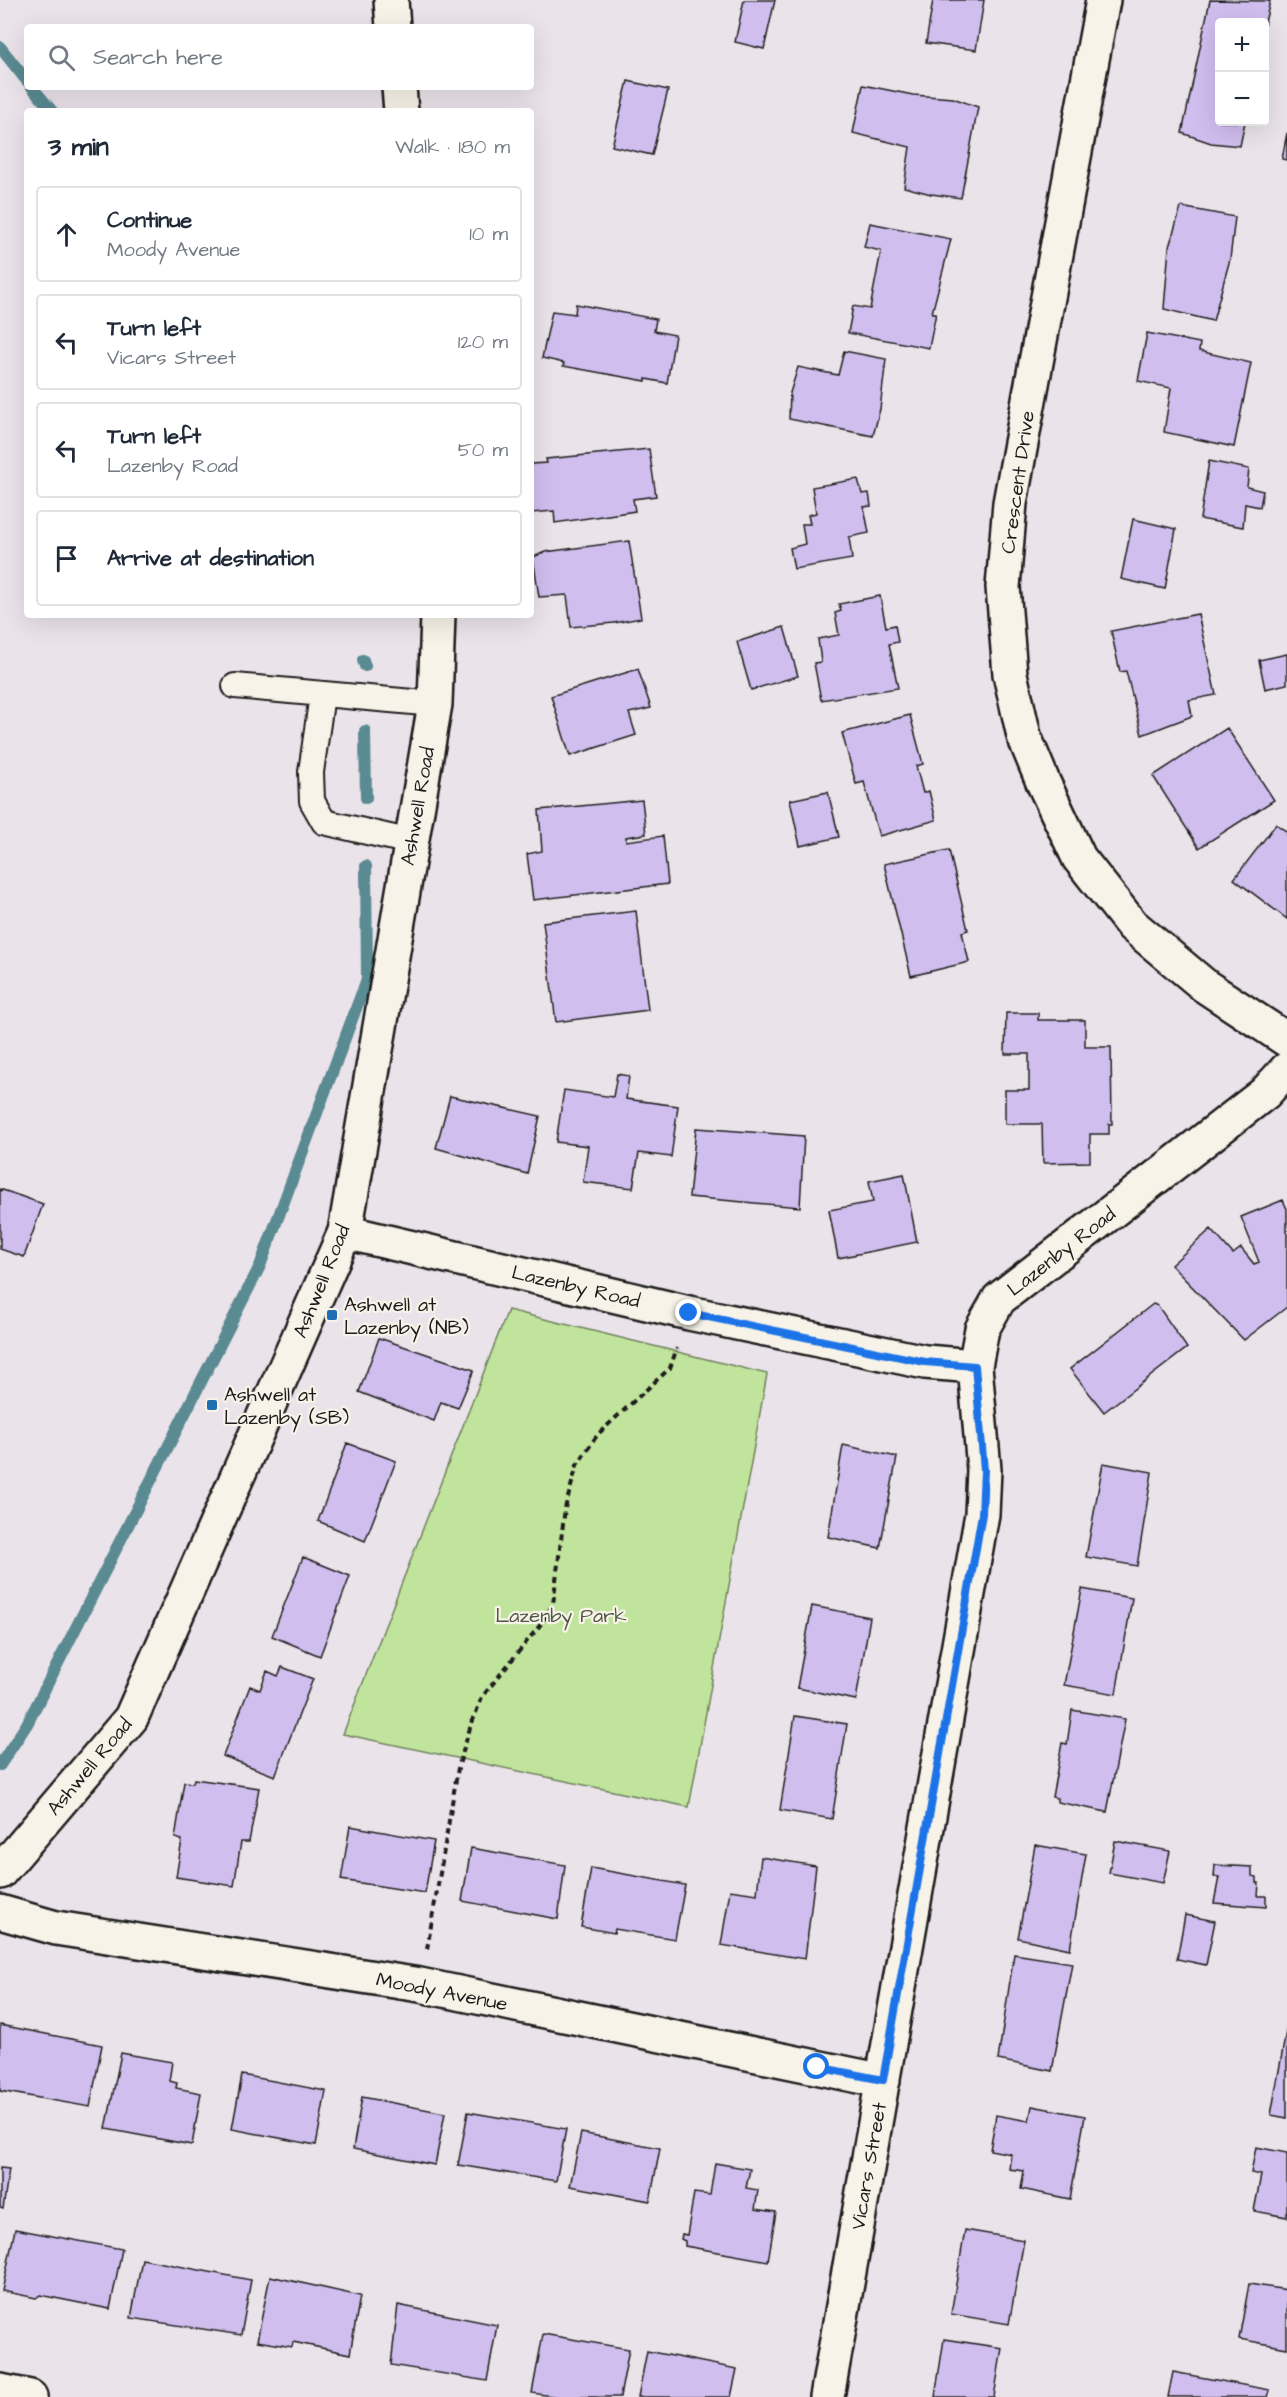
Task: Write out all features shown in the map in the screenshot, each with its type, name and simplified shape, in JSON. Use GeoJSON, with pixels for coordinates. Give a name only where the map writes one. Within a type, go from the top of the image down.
{"type":"FeatureCollection","features":[{"type":"Feature","properties":{"kind":"street"},"geometry":{"type":"LineString","coordinates":[[391,0],[393,24]]}},
{"type":"Feature","properties":{"kind":"street","name":"Crescent Drive"},"geometry":{"type":"LineString","coordinates":[[1103,0],[1010,503],[1003,588],[1010,674],[1024,736],[1043,782],[1080,858],[1132,925],[1204,986],[1287,1040]]}},
{"type":"Feature","properties":{"kind":"street"},"geometry":{"type":"LineString","coordinates":[[399,90],[401,108]]}},
{"type":"Feature","properties":{"kind":"street","name":"Ashwell Road"},"geometry":{"type":"LineString","coordinates":[[0,1872],[130,1718],[345,1232],[435,704],[438,618]]}},
{"type":"Feature","properties":{"kind":"street","name":"Lazenby Road"},"geometry":{"type":"LineString","coordinates":[[345,1232],[689,1313],[925,1362],[975,1366],[982,1329],[999,1299],[1265,1093],[1287,1069]]}},
{"type":"Feature","properties":{"kind":"street","name":"Vicars Street"},"geometry":{"type":"LineString","coordinates":[[827,2397],[982,1514],[984,1470],[975,1366]]}},
{"type":"Feature","properties":{"kind":"street","name":"Moody Avenue"},"geometry":{"type":"LineString","coordinates":[[0,1912],[56,1928],[420,1985],[883,2080]]}},
{"type":"Feature","properties":{"kind":"street"},"geometry":{"type":"LineString","coordinates":[[0,2391],[30,2397]]}},
{"type":"Feature","properties":{"kind":"lane"},"geometry":{"type":"LineString","coordinates":[[236,686],[435,704]]}},
{"type":"Feature","properties":{"kind":"lane"},"geometry":{"type":"LineString","coordinates":[[322,695],[311,772],[312,801],[324,822],[411,842]]}},
{"type":"Feature","properties":{"kind":"path"},"geometry":{"type":"LineString","coordinates":[[420,1985],[458,1768],[482,1697],[541,1624],[553,1604],[565,1508],[577,1465],[598,1434],[670,1368],[689,1313]]}},
{"type":"Feature","properties":{"kind":"green space","name":"Lazenby Park"},"geometry":{"type":"Polygon","coordinates":[[[508,1310],[767,1374],[689,1807],[343,1734],[508,1310]]]}},
{"type":"Feature","properties":{"kind":"building"},"geometry":{"type":"Polygon","coordinates":[[[744,0],[775,0],[764,49],[735,42],[744,0]]]}},
{"type":"Feature","properties":{"kind":"building"},"geometry":{"type":"Polygon","coordinates":[[[933,0],[984,0],[976,50],[926,43],[933,0]]]}},
{"type":"Feature","properties":{"kind":"building"},"geometry":{"type":"Polygon","coordinates":[[[1210,0],[1270,1],[1266,18],[1215,18],[1215,126],[1244,126],[1240,146],[1211,143],[1182,133],[1210,0]]]}},
{"type":"Feature","properties":{"kind":"building"},"geometry":{"type":"Polygon","coordinates":[[[628,81],[668,90],[652,155],[612,146],[628,81]]]}},
{"type":"Feature","properties":{"kind":"building"},"geometry":{"type":"Polygon","coordinates":[[[863,85],[913,95],[953,98],[978,107],[961,198],[904,187],[910,147],[853,133],[863,85]]]}},
{"type":"Feature","properties":{"kind":"building"},"geometry":{"type":"Polygon","coordinates":[[[1287,133],[1287,160],[1282,159],[1287,133]]]}},
{"type":"Feature","properties":{"kind":"building"},"geometry":{"type":"Polygon","coordinates":[[[1181,207],[1235,217],[1230,259],[1213,321],[1164,309],[1169,247],[1181,207]]]}},
{"type":"Feature","properties":{"kind":"building"},"geometry":{"type":"Polygon","coordinates":[[[870,223],[951,239],[932,313],[936,313],[929,348],[848,333],[853,306],[870,309],[881,251],[864,247],[870,223]]]}},
{"type":"Feature","properties":{"kind":"building"},"geometry":{"type":"Polygon","coordinates":[[[576,304],[656,319],[654,331],[675,335],[667,383],[563,366],[564,363],[542,358],[552,311],[575,314],[576,304]]]}},
{"type":"Feature","properties":{"kind":"building"},"geometry":{"type":"Polygon","coordinates":[[[1147,333],[1200,343],[1199,351],[1251,363],[1234,447],[1164,432],[1171,388],[1138,381],[1147,333]]]}},
{"type":"Feature","properties":{"kind":"building"},"geometry":{"type":"Polygon","coordinates":[[[844,351],[886,359],[880,409],[873,436],[789,419],[790,393],[798,367],[838,375],[844,351]]]}},
{"type":"Feature","properties":{"kind":"building"},"geometry":{"type":"Polygon","coordinates":[[[649,449],[656,496],[633,499],[635,511],[555,523],[554,511],[534,513],[534,464],[547,463],[546,459],[649,449]]]}},
{"type":"Feature","properties":{"kind":"building"},"geometry":{"type":"Polygon","coordinates":[[[1209,461],[1249,469],[1247,487],[1263,491],[1260,507],[1245,504],[1243,527],[1200,519],[1209,461]]]}},
{"type":"Feature","properties":{"kind":"building"},"geometry":{"type":"Polygon","coordinates":[[[858,479],[862,494],[869,493],[871,506],[864,507],[869,533],[849,537],[852,559],[794,569],[790,548],[805,544],[802,524],[810,524],[808,515],[816,513],[812,487],[858,479]]]}},
{"type":"Feature","properties":{"kind":"building"},"geometry":{"type":"Polygon","coordinates":[[[1133,519],[1176,529],[1165,589],[1121,579],[1133,519]]]}},
{"type":"Feature","properties":{"kind":"building"},"geometry":{"type":"Polygon","coordinates":[[[629,541],[641,618],[571,627],[567,595],[539,597],[534,557],[545,552],[629,541]]]}},
{"type":"Feature","properties":{"kind":"building"},"geometry":{"type":"Polygon","coordinates":[[[880,596],[886,627],[895,625],[898,642],[889,644],[898,688],[821,700],[814,663],[821,662],[818,639],[839,635],[835,613],[841,611],[839,604],[880,596]]]}},
{"type":"Feature","properties":{"kind":"building"},"geometry":{"type":"Polygon","coordinates":[[[1198,614],[1216,695],[1189,700],[1192,716],[1142,735],[1126,671],[1120,672],[1111,631],[1198,614]]]}},
{"type":"Feature","properties":{"kind":"building"},"geometry":{"type":"Polygon","coordinates":[[[784,627],[798,676],[751,690],[737,642],[784,627]]]}},
{"type":"Feature","properties":{"kind":"building"},"geometry":{"type":"Polygon","coordinates":[[[1287,654],[1287,684],[1265,689],[1259,660],[1287,654]]]}},
{"type":"Feature","properties":{"kind":"building"},"geometry":{"type":"Polygon","coordinates":[[[638,669],[651,708],[629,713],[636,735],[570,756],[551,696],[638,669]]]}},
{"type":"Feature","properties":{"kind":"building"},"geometry":{"type":"Polygon","coordinates":[[[910,715],[923,764],[916,766],[923,793],[929,791],[936,820],[879,836],[864,782],[856,784],[842,733],[910,715]]]}},
{"type":"Feature","properties":{"kind":"building"},"geometry":{"type":"Polygon","coordinates":[[[1227,728],[1274,800],[1199,848],[1153,776],[1227,728]]]}},
{"type":"Feature","properties":{"kind":"building"},"geometry":{"type":"Polygon","coordinates":[[[828,792],[839,837],[800,846],[790,800],[828,792]]]}},
{"type":"Feature","properties":{"kind":"building"},"geometry":{"type":"Polygon","coordinates":[[[642,800],[646,834],[626,837],[626,841],[663,836],[668,884],[533,900],[527,854],[542,851],[539,810],[642,800]]]}},
{"type":"Feature","properties":{"kind":"building"},"geometry":{"type":"Polygon","coordinates":[[[1276,824],[1287,832],[1287,919],[1234,879],[1276,824]]]}},
{"type":"Feature","properties":{"kind":"building"},"geometry":{"type":"Polygon","coordinates":[[[949,850],[968,930],[962,932],[969,962],[911,976],[884,864],[949,850]]]}},
{"type":"Feature","properties":{"kind":"building"},"geometry":{"type":"Polygon","coordinates":[[[636,911],[648,1010],[556,1022],[543,922],[636,911]]]}},
{"type":"Feature","properties":{"kind":"building"},"geometry":{"type":"Polygon","coordinates":[[[1006,1013],[1038,1013],[1038,1020],[1085,1020],[1085,1047],[1111,1047],[1112,1124],[1109,1124],[1109,1134],[1090,1134],[1090,1162],[1043,1163],[1042,1124],[1005,1124],[1005,1090],[1029,1090],[1029,1054],[1005,1054],[1006,1013]]]}},
{"type":"Feature","properties":{"kind":"building"},"geometry":{"type":"Polygon","coordinates":[[[617,1074],[629,1076],[626,1099],[678,1106],[671,1157],[639,1153],[633,1188],[583,1182],[588,1146],[556,1142],[564,1090],[613,1097],[617,1074]]]}},
{"type":"Feature","properties":{"kind":"building"},"geometry":{"type":"Polygon","coordinates":[[[450,1096],[540,1116],[527,1174],[436,1148],[450,1096]]]}},
{"type":"Feature","properties":{"kind":"building"},"geometry":{"type":"Polygon","coordinates":[[[696,1128],[804,1136],[800,1207],[689,1197],[696,1128]]]}},
{"type":"Feature","properties":{"kind":"building"},"geometry":{"type":"Polygon","coordinates":[[[904,1174],[917,1242],[838,1258],[829,1210],[873,1202],[869,1181],[904,1174]]]}},
{"type":"Feature","properties":{"kind":"building"},"geometry":{"type":"Polygon","coordinates":[[[0,1189],[43,1204],[24,1257],[0,1249],[0,1189]]]}},
{"type":"Feature","properties":{"kind":"building"},"geometry":{"type":"Polygon","coordinates":[[[1283,1200],[1287,1209],[1287,1307],[1244,1340],[1171,1265],[1211,1229],[1233,1254],[1241,1248],[1254,1264],[1259,1262],[1241,1217],[1283,1200]]]}},
{"type":"Feature","properties":{"kind":"building"},"geometry":{"type":"Polygon","coordinates":[[[1153,1304],[1158,1306],[1187,1348],[1104,1412],[1070,1369],[1153,1304]]]}},
{"type":"Feature","properties":{"kind":"building"},"geometry":{"type":"Polygon","coordinates":[[[379,1338],[474,1370],[458,1408],[441,1402],[434,1421],[359,1392],[379,1338]]]}},
{"type":"Feature","properties":{"kind":"building"},"geometry":{"type":"Polygon","coordinates":[[[347,1443],[396,1461],[365,1541],[318,1521],[347,1443]]]}},
{"type":"Feature","properties":{"kind":"building"},"geometry":{"type":"Polygon","coordinates":[[[843,1445],[897,1457],[880,1548],[828,1537],[843,1445]]]}},
{"type":"Feature","properties":{"kind":"building"},"geometry":{"type":"Polygon","coordinates":[[[1103,1463],[1152,1472],[1137,1566],[1086,1557],[1103,1463]]]}},
{"type":"Feature","properties":{"kind":"building"},"geometry":{"type":"Polygon","coordinates":[[[303,1557],[350,1576],[320,1656],[272,1636],[303,1557]]]}},
{"type":"Feature","properties":{"kind":"building"},"geometry":{"type":"Polygon","coordinates":[[[1082,1589],[1132,1598],[1116,1694],[1064,1685],[1082,1589]]]}},
{"type":"Feature","properties":{"kind":"building"},"geometry":{"type":"Polygon","coordinates":[[[812,1606],[870,1617],[856,1700],[797,1688],[812,1606]]]}},
{"type":"Feature","properties":{"kind":"building"},"geometry":{"type":"Polygon","coordinates":[[[282,1667],[313,1679],[275,1776],[223,1756],[250,1686],[260,1690],[267,1671],[278,1676],[282,1667]]]}},
{"type":"Feature","properties":{"kind":"building"},"geometry":{"type":"Polygon","coordinates":[[[1072,1710],[1125,1719],[1107,1812],[1057,1802],[1057,1798],[1052,1797],[1062,1743],[1067,1744],[1072,1710]]]}},
{"type":"Feature","properties":{"kind":"building"},"geometry":{"type":"Polygon","coordinates":[[[795,1716],[847,1724],[832,1819],[780,1810],[795,1716]]]}},
{"type":"Feature","properties":{"kind":"building"},"geometry":{"type":"Polygon","coordinates":[[[194,1779],[259,1788],[249,1842],[241,1842],[234,1886],[176,1877],[182,1840],[175,1838],[184,1782],[193,1783],[194,1779]]]}},
{"type":"Feature","properties":{"kind":"building"},"geometry":{"type":"Polygon","coordinates":[[[350,1826],[434,1841],[425,1893],[341,1880],[350,1826]]]}},
{"type":"Feature","properties":{"kind":"building"},"geometry":{"type":"Polygon","coordinates":[[[1115,1841],[1170,1851],[1163,1883],[1109,1873],[1115,1841]]]}},
{"type":"Feature","properties":{"kind":"building"},"geometry":{"type":"Polygon","coordinates":[[[1035,1845],[1086,1854],[1070,1949],[1018,1938],[1035,1845]]]}},
{"type":"Feature","properties":{"kind":"building"},"geometry":{"type":"Polygon","coordinates":[[[471,1848],[565,1865],[558,1919],[462,1901],[471,1848]]]}},
{"type":"Feature","properties":{"kind":"building"},"geometry":{"type":"Polygon","coordinates":[[[761,1857],[816,1866],[805,1959],[721,1945],[730,1890],[757,1894],[761,1857]]]}},
{"type":"Feature","properties":{"kind":"building"},"geometry":{"type":"Polygon","coordinates":[[[1215,1865],[1252,1867],[1252,1876],[1257,1877],[1257,1883],[1259,1883],[1258,1896],[1266,1896],[1266,1907],[1214,1903],[1219,1877],[1214,1877],[1215,1865]]]}},
{"type":"Feature","properties":{"kind":"building"},"geometry":{"type":"Polygon","coordinates":[[[591,1868],[685,1885],[675,1939],[615,1929],[614,1933],[581,1927],[591,1868]]]}},
{"type":"Feature","properties":{"kind":"building"},"geometry":{"type":"Polygon","coordinates":[[[1185,1915],[1215,1921],[1206,1965],[1177,1959],[1185,1915]]]}},
{"type":"Feature","properties":{"kind":"building"},"geometry":{"type":"Polygon","coordinates":[[[1014,1954],[1072,1963],[1052,2071],[998,2060],[1014,1954]]]}},
{"type":"Feature","properties":{"kind":"building"},"geometry":{"type":"Polygon","coordinates":[[[0,2025],[102,2045],[90,2107],[0,2091],[0,2025]]]}},
{"type":"Feature","properties":{"kind":"building"},"geometry":{"type":"Polygon","coordinates":[[[1287,2026],[1287,2118],[1271,2115],[1287,2026]]]}},
{"type":"Feature","properties":{"kind":"building"},"geometry":{"type":"Polygon","coordinates":[[[121,2053],[172,2062],[169,2081],[177,2083],[176,2088],[201,2093],[192,2145],[106,2129],[121,2053]]]}},
{"type":"Feature","properties":{"kind":"building"},"geometry":{"type":"Polygon","coordinates":[[[242,2075],[326,2091],[316,2145],[232,2129],[242,2075]]]}},
{"type":"Feature","properties":{"kind":"building"},"geometry":{"type":"Polygon","coordinates":[[[362,2097],[445,2113],[435,2165],[353,2149],[362,2097]]]}},
{"type":"Feature","properties":{"kind":"building"},"geometry":{"type":"Polygon","coordinates":[[[1032,2106],[1085,2116],[1070,2199],[1021,2189],[1024,2171],[1009,2169],[1011,2154],[990,2150],[996,2115],[1029,2121],[1032,2106]]]}},
{"type":"Feature","properties":{"kind":"building"},"geometry":{"type":"Polygon","coordinates":[[[468,2112],[566,2129],[556,2181],[458,2165],[468,2112]]]}},
{"type":"Feature","properties":{"kind":"building"},"geometry":{"type":"Polygon","coordinates":[[[581,2133],[660,2148],[650,2201],[570,2186],[581,2133]]]}},
{"type":"Feature","properties":{"kind":"building"},"geometry":{"type":"Polygon","coordinates":[[[1256,2147],[1287,2153],[1287,2217],[1254,2211],[1261,2175],[1251,2173],[1256,2147]]]}},
{"type":"Feature","properties":{"kind":"building"},"geometry":{"type":"Polygon","coordinates":[[[715,2163],[750,2169],[746,2188],[758,2190],[755,2209],[776,2212],[768,2261],[685,2246],[685,2241],[681,2239],[682,2234],[687,2235],[694,2193],[710,2195],[715,2163]]]}},
{"type":"Feature","properties":{"kind":"building"},"geometry":{"type":"Polygon","coordinates":[[[0,2168],[9,2169],[3,2209],[0,2208],[0,2168]]]}},
{"type":"Feature","properties":{"kind":"building"},"geometry":{"type":"Polygon","coordinates":[[[15,2229],[122,2249],[110,2309],[40,2295],[36,2298],[2,2291],[15,2229]]]}},
{"type":"Feature","properties":{"kind":"building"},"geometry":{"type":"Polygon","coordinates":[[[965,2230],[1024,2240],[1009,2324],[951,2314],[965,2230]]]}},
{"type":"Feature","properties":{"kind":"building"},"geometry":{"type":"Polygon","coordinates":[[[142,2259],[251,2280],[241,2335],[131,2318],[142,2259]]]}},
{"type":"Feature","properties":{"kind":"building"},"geometry":{"type":"Polygon","coordinates":[[[270,2276],[360,2296],[350,2354],[293,2342],[292,2347],[257,2341],[270,2276]]]}},
{"type":"Feature","properties":{"kind":"building"},"geometry":{"type":"Polygon","coordinates":[[[1249,2284],[1287,2290],[1287,2348],[1239,2339],[1249,2284]]]}},
{"type":"Feature","properties":{"kind":"building"},"geometry":{"type":"Polygon","coordinates":[[[398,2305],[497,2325],[487,2381],[391,2365],[398,2305]]]}},
{"type":"Feature","properties":{"kind":"building"},"geometry":{"type":"Polygon","coordinates":[[[543,2334],[629,2349],[620,2397],[558,2397],[532,2393],[543,2334]]]}},
{"type":"Feature","properties":{"kind":"building"},"geometry":{"type":"Polygon","coordinates":[[[944,2339],[1002,2348],[994,2397],[935,2397],[944,2339]]]}},
{"type":"Feature","properties":{"kind":"building"},"geometry":{"type":"Polygon","coordinates":[[[647,2351],[737,2369],[731,2397],[638,2397],[647,2351]]]}},
{"type":"Feature","properties":{"kind":"building"},"geometry":{"type":"Polygon","coordinates":[[[1173,2372],[1270,2390],[1268,2397],[1168,2397],[1173,2372]]]}},
{"type":"Feature","properties":{"kind":"waterway"},"geometry":{"type":"LineString","coordinates":[[0,47],[24,77]]}},
{"type":"Feature","properties":{"kind":"waterway"},"geometry":{"type":"LineString","coordinates":[[34,90],[50,108]]}},
{"type":"Feature","properties":{"kind":"waterway"},"geometry":{"type":"LineString","coordinates":[[363,660],[365,666]]}},
{"type":"Feature","properties":{"kind":"waterway"},"geometry":{"type":"LineString","coordinates":[[365,731],[366,798]]}},
{"type":"Feature","properties":{"kind":"waterway"},"geometry":{"type":"LineString","coordinates":[[0,1765],[27,1724],[260,1266],[367,979],[366,866]]}},
{"type":"Feature","properties":{"kind":"place","name":"Ashwell at Lazenby (NB)"},"geometry":{"type":"Point","coordinates":[332,1315]}},
{"type":"Feature","properties":{"kind":"place","name":"Ashwell at Lazenby (SB)"},"geometry":{"type":"Point","coordinates":[212,1405]}},
{"type":"Feature","properties":{"kind":"route"},"geometry":{"type":"LineString","coordinates":[[689,1313],[925,1362],[975,1366],[984,1470],[982,1514],[883,2080],[817,2067]]}}]}
